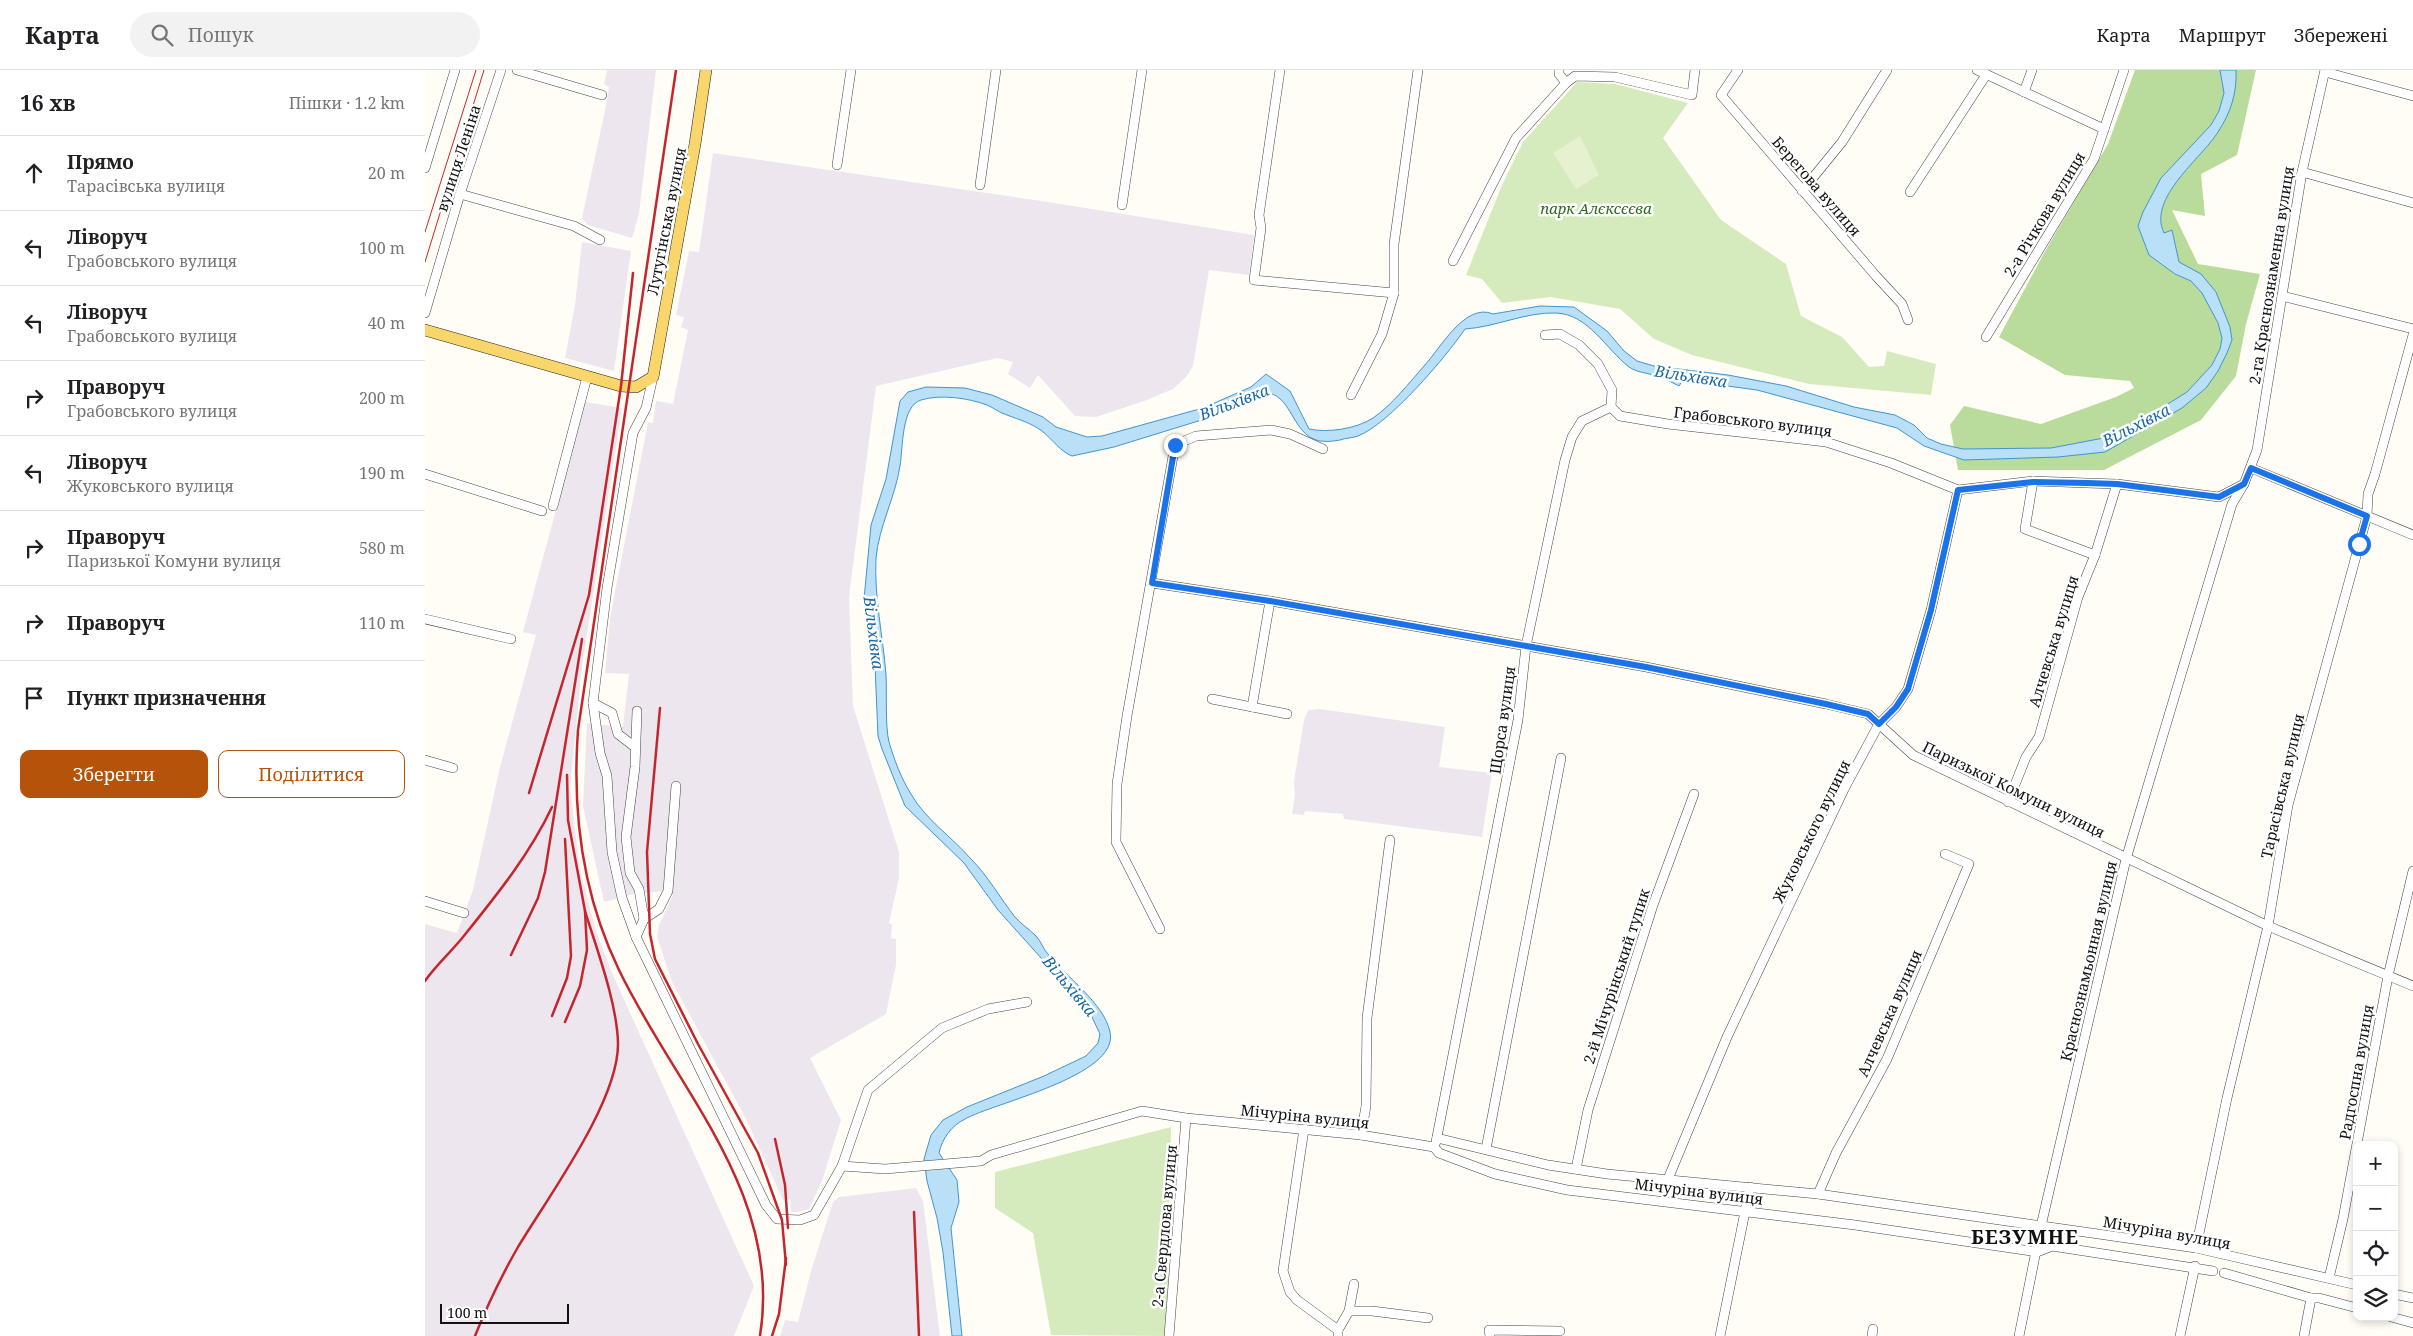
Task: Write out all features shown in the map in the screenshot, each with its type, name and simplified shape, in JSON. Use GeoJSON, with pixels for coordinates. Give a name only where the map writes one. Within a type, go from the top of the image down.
{"type":"FeatureCollection","features":[{"type":"Feature","properties":{"kind":"main road","name":"Лутугінська вулиця"},"geometry":{"type":"LineString","coordinates":[[653,377],[695,144],[706,70]]}},
{"type":"Feature","properties":{"kind":"main road"},"geometry":{"type":"LineString","coordinates":[[425,330],[587,377],[629,387],[637,387],[653,377]]}},
{"type":"Feature","properties":{"kind":"street","name":"вулиця Леніна"},"geometry":{"type":"LineString","coordinates":[[425,168],[455,70]]}},
{"type":"Feature","properties":{"kind":"street","name":"вулиця Леніна"},"geometry":{"type":"LineString","coordinates":[[425,312],[460,194],[501,70]]}},
{"type":"Feature","properties":{"kind":"street"},"geometry":{"type":"LineString","coordinates":[[517,70],[602,95]]}},
{"type":"Feature","properties":{"kind":"street"},"geometry":{"type":"LineString","coordinates":[[837,165],[851,70]]}},
{"type":"Feature","properties":{"kind":"street"},"geometry":{"type":"LineString","coordinates":[[980,185],[996,70]]}},
{"type":"Feature","properties":{"kind":"street"},"geometry":{"type":"LineString","coordinates":[[1122,204],[1142,70]]}},
{"type":"Feature","properties":{"kind":"street"},"geometry":{"type":"LineString","coordinates":[[1280,70],[1259,215],[1261,228],[1253,280],[1394,293]]}},
{"type":"Feature","properties":{"kind":"street"},"geometry":{"type":"LineString","coordinates":[[1351,395],[1382,334],[1394,293],[1395,244],[1418,70]]}},
{"type":"Feature","properties":{"kind":"street"},"geometry":{"type":"LineString","coordinates":[[1559,70],[1559,74],[1566,83]]}},
{"type":"Feature","properties":{"kind":"street"},"geometry":{"type":"LineString","coordinates":[[1453,262],[1516,138],[1566,83],[1575,76],[1615,77],[1692,94],[1695,70]]}},
{"type":"Feature","properties":{"kind":"street","name":"Берегова вулиця"},"geometry":{"type":"LineString","coordinates":[[1738,70],[1721,95],[1903,304],[1908,320]]}},
{"type":"Feature","properties":{"kind":"street"},"geometry":{"type":"LineString","coordinates":[[1803,191],[1841,142],[1887,70]]}},
{"type":"Feature","properties":{"kind":"street"},"geometry":{"type":"LineString","coordinates":[[1977,70],[2104,129]]}},
{"type":"Feature","properties":{"kind":"street"},"geometry":{"type":"LineString","coordinates":[[2024,92],[2032,70]]}},
{"type":"Feature","properties":{"kind":"street","name":"2-а Річкова вулиця"},"geometry":{"type":"LineString","coordinates":[[1985,337],[2094,159],[2124,70]]}},
{"type":"Feature","properties":{"kind":"street"},"geometry":{"type":"LineString","coordinates":[[2325,71],[2413,96]]}},
{"type":"Feature","properties":{"kind":"street","name":"2-га Краснознаменна вулиця"},"geometry":{"type":"LineString","coordinates":[[2244,484],[2257,450],[2302,172],[2325,71]]}},
{"type":"Feature","properties":{"kind":"street"},"geometry":{"type":"LineString","coordinates":[[1910,192],[1986,75]]}},
{"type":"Feature","properties":{"kind":"street"},"geometry":{"type":"LineString","coordinates":[[2302,172],[2413,203]]}},
{"type":"Feature","properties":{"kind":"street"},"geometry":{"type":"LineString","coordinates":[[460,194],[575,226],[600,240]]}},
{"type":"Feature","properties":{"kind":"street"},"geometry":{"type":"LineString","coordinates":[[2282,296],[2413,329]]}},
{"type":"Feature","properties":{"kind":"street"},"geometry":{"type":"LineString","coordinates":[[1545,335],[1560,334],[1579,345],[1599,364],[1612,390],[1611,407]]}},
{"type":"Feature","properties":{"kind":"street","name":"Тарасівська вулиця"},"geometry":{"type":"LineString","coordinates":[[2196,1248],[2227,1098],[2268,926],[2288,805],[2367,516],[2368,494],[2413,335]]}},
{"type":"Feature","properties":{"kind":"street"},"geometry":{"type":"LineString","coordinates":[[553,506],[587,377]]}},
{"type":"Feature","properties":{"kind":"street"},"geometry":{"type":"LineString","coordinates":[[653,377],[646,408],[633,433],[607,588],[593,703],[600,753],[607,776],[612,852],[622,898],[636,937],[761,1196],[777,1220],[800,1220],[814,1215],[842,1166],[868,1090],[942,1028],[988,1009],[1027,1002]]}},
{"type":"Feature","properties":{"kind":"street","name":"Грабовського вулиця"},"geometry":{"type":"LineString","coordinates":[[1611,407],[1620,416],[1668,424],[1826,442],[1891,463],[1958,490],[2033,482],[2117,484],[2219,497],[2244,484]]}},
{"type":"Feature","properties":{"kind":"street","name":"Щорса вулиця"},"geometry":{"type":"LineString","coordinates":[[1436,1142],[1518,720],[1526,646],[1565,460],[1572,437],[1582,421],[1611,407]]}},
{"type":"Feature","properties":{"kind":"street"},"geometry":{"type":"LineString","coordinates":[[1160,929],[1116,842],[1117,784],[1175,445],[1195,436],[1271,430],[1290,434],[1323,449]]}},
{"type":"Feature","properties":{"kind":"street"},"geometry":{"type":"LineString","coordinates":[[2251,468],[2413,535]]}},
{"type":"Feature","properties":{"kind":"street"},"geometry":{"type":"LineString","coordinates":[[425,474],[542,512]]}},
{"type":"Feature","properties":{"kind":"street"},"geometry":{"type":"LineString","coordinates":[[2033,482],[2025,529],[2095,555]]}},
{"type":"Feature","properties":{"kind":"street","name":"Алчевська вулиця"},"geometry":{"type":"LineString","coordinates":[[2008,802],[2026,757],[2039,737],[2078,597],[2095,555],[2117,484]]}},
{"type":"Feature","properties":{"kind":"street","name":"Краснознамьонная вулиця"},"geometry":{"type":"LineString","coordinates":[[2019,1336],[2041,1226],[2126,859],[2232,504],[2244,484]]}},
{"type":"Feature","properties":{"kind":"street","name":"Жуковського вулиця"},"geometry":{"type":"LineString","coordinates":[[1668,1179],[1727,1038],[1844,789],[1879,724],[1896,707],[1908,689],[1931,610],[1958,490]]}},
{"type":"Feature","properties":{"kind":"street","name":"Паризької Комуни вулиця"},"geometry":{"type":"LineString","coordinates":[[1152,583],[1270,601],[1646,667],[1868,714],[1913,755],[2268,926],[2413,986]]}},
{"type":"Feature","properties":{"kind":"street"},"geometry":{"type":"LineString","coordinates":[[1252,707],[1270,601]]}},
{"type":"Feature","properties":{"kind":"street"},"geometry":{"type":"LineString","coordinates":[[425,619],[511,639]]}},
{"type":"Feature","properties":{"kind":"street"},"geometry":{"type":"LineString","coordinates":[[1212,699],[1287,714]]}},
{"type":"Feature","properties":{"kind":"street"},"geometry":{"type":"LineString","coordinates":[[593,703],[612,712],[618,734],[635,747]]}},
{"type":"Feature","properties":{"kind":"street"},"geometry":{"type":"LineString","coordinates":[[637,711],[626,837],[630,873],[639,889],[644,919]]}},
{"type":"Feature","properties":{"kind":"street"},"geometry":{"type":"LineString","coordinates":[[1486,1149],[1561,758]]}},
{"type":"Feature","properties":{"kind":"street"},"geometry":{"type":"LineString","coordinates":[[425,760],[453,768]]}},
{"type":"Feature","properties":{"kind":"street"},"geometry":{"type":"LineString","coordinates":[[636,937],[644,919],[659,908],[668,891],[676,786]]}},
{"type":"Feature","properties":{"kind":"street","name":"2-й Мічурінський тупик"},"geometry":{"type":"LineString","coordinates":[[1576,1169],[1588,1110],[1653,904],[1694,794]]}},
{"type":"Feature","properties":{"kind":"street"},"geometry":{"type":"LineString","coordinates":[[1361,1135],[1366,1106],[1367,1018],[1390,840]]}},
{"type":"Feature","properties":{"kind":"street","name":"Алчевська вулиця"},"geometry":{"type":"LineString","coordinates":[[1818,1194],[1836,1153],[1887,1060],[1969,864],[1945,854]]}},
{"type":"Feature","properties":{"kind":"street","name":"Радгоспна вулиця"},"geometry":{"type":"LineString","coordinates":[[2329,1278],[2345,1209],[2387,976],[2413,871]]}},
{"type":"Feature","properties":{"kind":"street"},"geometry":{"type":"LineString","coordinates":[[425,901],[464,913]]}},
{"type":"Feature","properties":{"kind":"street","name":"Мічуріна вулиця"},"geometry":{"type":"LineString","coordinates":[[842,1166],[885,1170],[981,1161],[991,1155],[1142,1111],[1186,1118],[1436,1142],[1486,1149],[1548,1165],[1576,1169],[1818,1194],[2196,1248],[2353,1284]]}},
{"type":"Feature","properties":{"kind":"street","name":"2-а Свердлова вулиця"},"geometry":{"type":"LineString","coordinates":[[1169,1336],[1186,1118]]}},
{"type":"Feature","properties":{"kind":"street"},"geometry":{"type":"LineString","coordinates":[[1304,1129],[1283,1271],[1290,1292],[1297,1300],[1338,1333],[1349,1311],[1354,1284]]}},
{"type":"Feature","properties":{"kind":"street","name":"Мічуріна вулиця"},"geometry":{"type":"LineString","coordinates":[[1436,1142],[1439,1153],[1495,1174],[1567,1190],[1747,1211],[2037,1252],[2052,1246],[2195,1266],[2213,1271]]}},
{"type":"Feature","properties":{"kind":"street"},"geometry":{"type":"LineString","coordinates":[[1720,1336],[1747,1211],[1750,1187]]}},
{"type":"Feature","properties":{"kind":"street"},"geometry":{"type":"LineString","coordinates":[[2179,1336],[2195,1266]]}},
{"type":"Feature","properties":{"kind":"street","name":"Мічуріна вулиця"},"geometry":{"type":"LineString","coordinates":[[2224,1272],[2311,1298],[2319,1298],[2353,1307]]}},
{"type":"Feature","properties":{"kind":"street"},"geometry":{"type":"LineString","coordinates":[[2398,1295],[2413,1298]]}},
{"type":"Feature","properties":{"kind":"street"},"geometry":{"type":"LineString","coordinates":[[2303,1336],[2311,1298]]}},
{"type":"Feature","properties":{"kind":"street"},"geometry":{"type":"LineString","coordinates":[[1349,1311],[1372,1311],[1428,1318]]}},
{"type":"Feature","properties":{"kind":"street"},"geometry":{"type":"LineString","coordinates":[[2398,1319],[2413,1323]]}},
{"type":"Feature","properties":{"kind":"street"},"geometry":{"type":"LineString","coordinates":[[1490,1336],[1489,1330],[1560,1331]]}},
{"type":"Feature","properties":{"kind":"shaded area"},"geometry":{"type":"Polygon","coordinates":[[[607,70],[656,70],[639,214],[632,238],[588,225],[582,218],[607,101],[609,87],[604,84],[607,70]]]}},
{"type":"Feature","properties":{"kind":"shaded area"},"geometry":{"type":"Polygon","coordinates":[[[713,153],[1048,202],[1254,235],[1249,275],[1209,270],[1193,366],[1186,377],[1173,389],[1147,400],[1096,417],[1075,416],[1038,375],[1030,388],[1008,374],[1013,362],[998,358],[876,386],[849,597],[853,706],[899,852],[899,878],[889,923],[892,924],[891,938],[896,939],[896,965],[886,1014],[810,1058],[841,1120],[822,1181],[809,1209],[798,1212],[791,1212],[790,1199],[783,1200],[746,1119],[672,982],[657,937],[659,925],[673,895],[664,891],[634,894],[604,902],[583,806],[587,723],[623,727],[629,674],[605,673],[610,618],[648,422],[653,423],[656,401],[673,404],[688,330],[681,327],[684,317],[676,315],[689,251],[699,252],[713,153]]]}},
{"type":"Feature","properties":{"kind":"shaded area"},"geometry":{"type":"Polygon","coordinates":[[[582,242],[631,251],[614,371],[565,358],[575,305],[582,242]]]}},
{"type":"Feature","properties":{"kind":"shaded area"},"geometry":{"type":"Polygon","coordinates":[[[585,402],[622,408],[582,667],[570,787],[580,870],[596,931],[612,973],[754,1286],[734,1336],[425,1336],[425,924],[457,933],[473,890],[500,767],[536,635],[523,632],[585,402]]]}},
{"type":"Feature","properties":{"kind":"shaded area"},"geometry":{"type":"Polygon","coordinates":[[[1320,709],[1445,727],[1439,767],[1492,773],[1482,837],[1344,819],[1343,814],[1305,811],[1304,815],[1292,814],[1295,795],[1294,781],[1304,720],[1308,710],[1320,709]]]}},
{"type":"Feature","properties":{"kind":"shaded area"},"geometry":{"type":"Polygon","coordinates":[[[916,1188],[923,1201],[940,1336],[780,1336],[785,1320],[798,1322],[811,1271],[833,1202],[839,1197],[916,1188]]]}},
{"type":"Feature","properties":{"kind":"green space"},"geometry":{"type":"Polygon","coordinates":[[[2135,70],[2256,70],[2237,155],[2201,174],[2205,216],[2172,210],[2198,264],[2260,274],[2246,324],[2236,376],[2201,420],[2104,470],[1958,470],[1950,425],[1964,406],[2041,424],[2116,397],[2134,388],[2130,381],[2065,375],[1999,337],[2044,253],[2108,144],[2135,70]]]}},
{"type":"Feature","properties":{"kind":"green space","name":"парк Алєксєєва"},"geometry":{"type":"Polygon","coordinates":[[[1577,82],[1615,84],[1688,103],[1663,138],[1721,220],[1786,264],[1801,316],[1842,337],[1869,367],[1884,366],[1887,351],[1936,364],[1931,395],[1809,384],[1692,355],[1654,339],[1620,309],[1551,297],[1502,303],[1482,279],[1466,275],[1502,185],[1523,142],[1577,82]]]}},
{"type":"Feature","properties":{"kind":"green space"},"geometry":{"type":"Polygon","coordinates":[[[1580,136],[1599,175],[1576,189],[1553,153],[1580,136]]]}},
{"type":"Feature","properties":{"kind":"green space"},"geometry":{"type":"Polygon","coordinates":[[[1171,1127],[1167,1336],[1051,1335],[1033,1233],[995,1208],[995,1172],[1171,1127]]]}},
{"type":"Feature","properties":{"kind":"water","name":"Вільхівка"},"geometry":{"type":"Polygon","coordinates":[[[2220,70],[2236,70],[2234,94],[2230,110],[2218,132],[2169,193],[2163,206],[2161,220],[2164,233],[2172,230],[2179,262],[2201,274],[2216,292],[2230,327],[2232,340],[2218,371],[2206,388],[2182,408],[2105,452],[2058,457],[1964,460],[1924,446],[1897,428],[1757,390],[1683,380],[1679,386],[1661,377],[1637,371],[1621,360],[1596,334],[1578,319],[1556,313],[1544,313],[1488,326],[1465,329],[1431,372],[1385,418],[1358,436],[1334,441],[1319,441],[1306,434],[1281,400],[1270,393],[1263,393],[1208,418],[1114,447],[1072,456],[1064,452],[1038,428],[987,405],[971,400],[946,397],[929,398],[914,404],[906,419],[898,478],[880,535],[876,558],[877,602],[886,675],[889,742],[904,782],[917,803],[931,820],[964,851],[1015,917],[1036,936],[1046,952],[1092,1001],[1106,1021],[1110,1032],[1108,1048],[1095,1062],[1076,1075],[965,1119],[951,1129],[942,1143],[939,1153],[957,1180],[959,1202],[951,1228],[962,1336],[952,1336],[943,1252],[924,1159],[931,1135],[943,1120],[967,1107],[1044,1076],[1086,1056],[1098,1043],[1100,1034],[1091,1015],[1072,997],[1051,969],[998,910],[964,863],[905,806],[878,736],[875,665],[864,599],[871,525],[886,479],[900,401],[908,392],[926,387],[965,388],[992,395],[1043,417],[1056,427],[1087,437],[1102,436],[1203,408],[1251,387],[1266,374],[1290,391],[1309,429],[1325,431],[1342,429],[1366,422],[1387,407],[1454,329],[1473,315],[1483,312],[1493,314],[1540,306],[1574,307],[1607,331],[1624,351],[1637,361],[1654,366],[1728,375],[1786,386],[1854,407],[1895,415],[1914,425],[1927,438],[1941,444],[1963,449],[2051,448],[2109,437],[2131,427],[2187,392],[2212,365],[2220,349],[2222,338],[2218,323],[2202,293],[2191,281],[2175,274],[2149,255],[2138,226],[2143,212],[2161,178],[2211,125],[2219,111],[2224,93],[2220,70]]]}},
{"type":"Feature","properties":{"kind":"tram line"},"geometry":{"type":"LineString","coordinates":[[425,232],[476,70]]}},
{"type":"Feature","properties":{"kind":"tram line"},"geometry":{"type":"LineString","coordinates":[[425,262],[484,70]]}},
{"type":"Feature","properties":{"kind":"railway"},"geometry":{"type":"LineString","coordinates":[[676,70],[578,730],[577,792],[582,853],[588,883],[606,941],[642,1014],[695,1100],[741,1189],[756,1235],[763,1284],[760,1336]]}},
{"type":"Feature","properties":{"kind":"railway"},"geometry":{"type":"LineString","coordinates":[[529,793],[589,595],[621,386],[633,273]]}},
{"type":"Feature","properties":{"kind":"railway"},"geometry":{"type":"LineString","coordinates":[[511,955],[538,898],[545,872],[582,639]]}},
{"type":"Feature","properties":{"kind":"railway"},"geometry":{"type":"LineString","coordinates":[[660,708],[647,852],[650,934],[655,959],[698,1044],[758,1153],[782,1220],[786,1265]]}},
{"type":"Feature","properties":{"kind":"railway"},"geometry":{"type":"LineString","coordinates":[[565,1022],[580,986],[587,950],[585,911],[568,820],[567,775]]}},
{"type":"Feature","properties":{"kind":"railway"},"geometry":{"type":"LineString","coordinates":[[425,981],[463,937],[512,874],[552,807]]}},
{"type":"Feature","properties":{"kind":"railway"},"geometry":{"type":"LineString","coordinates":[[552,1016],[567,978],[571,956],[565,839]]}},
{"type":"Feature","properties":{"kind":"railway"},"geometry":{"type":"LineString","coordinates":[[475,1336],[518,1247],[580,1148],[595,1120],[607,1092],[615,1066],[618,1043],[614,1011],[606,977],[585,911]]}},
{"type":"Feature","properties":{"kind":"railway"},"geometry":{"type":"LineString","coordinates":[[775,1139],[785,1185],[788,1228]]}},
{"type":"Feature","properties":{"kind":"railway"},"geometry":{"type":"LineString","coordinates":[[914,1212],[919,1336]]}},
{"type":"Feature","properties":{"kind":"railway"},"geometry":{"type":"LineString","coordinates":[[772,1336],[779,1314],[786,1258]]}},
{"type":"Feature","properties":{"kind":"district","name":"БЕЗУМНЕ"},"geometry":{"type":"Point","coordinates":[2025,1236]}},
{"type":"Feature","properties":{"kind":"route"},"geometry":{"type":"LineString","coordinates":[[1175,445],[1152,583],[1270,601],[1646,667],[1868,714],[1879,724],[1896,707],[1908,689],[1931,610],[1958,490],[2033,482],[2087,483],[2117,484],[2219,497],[2244,484],[2251,468],[2367,516],[2359,544]]}}]}
